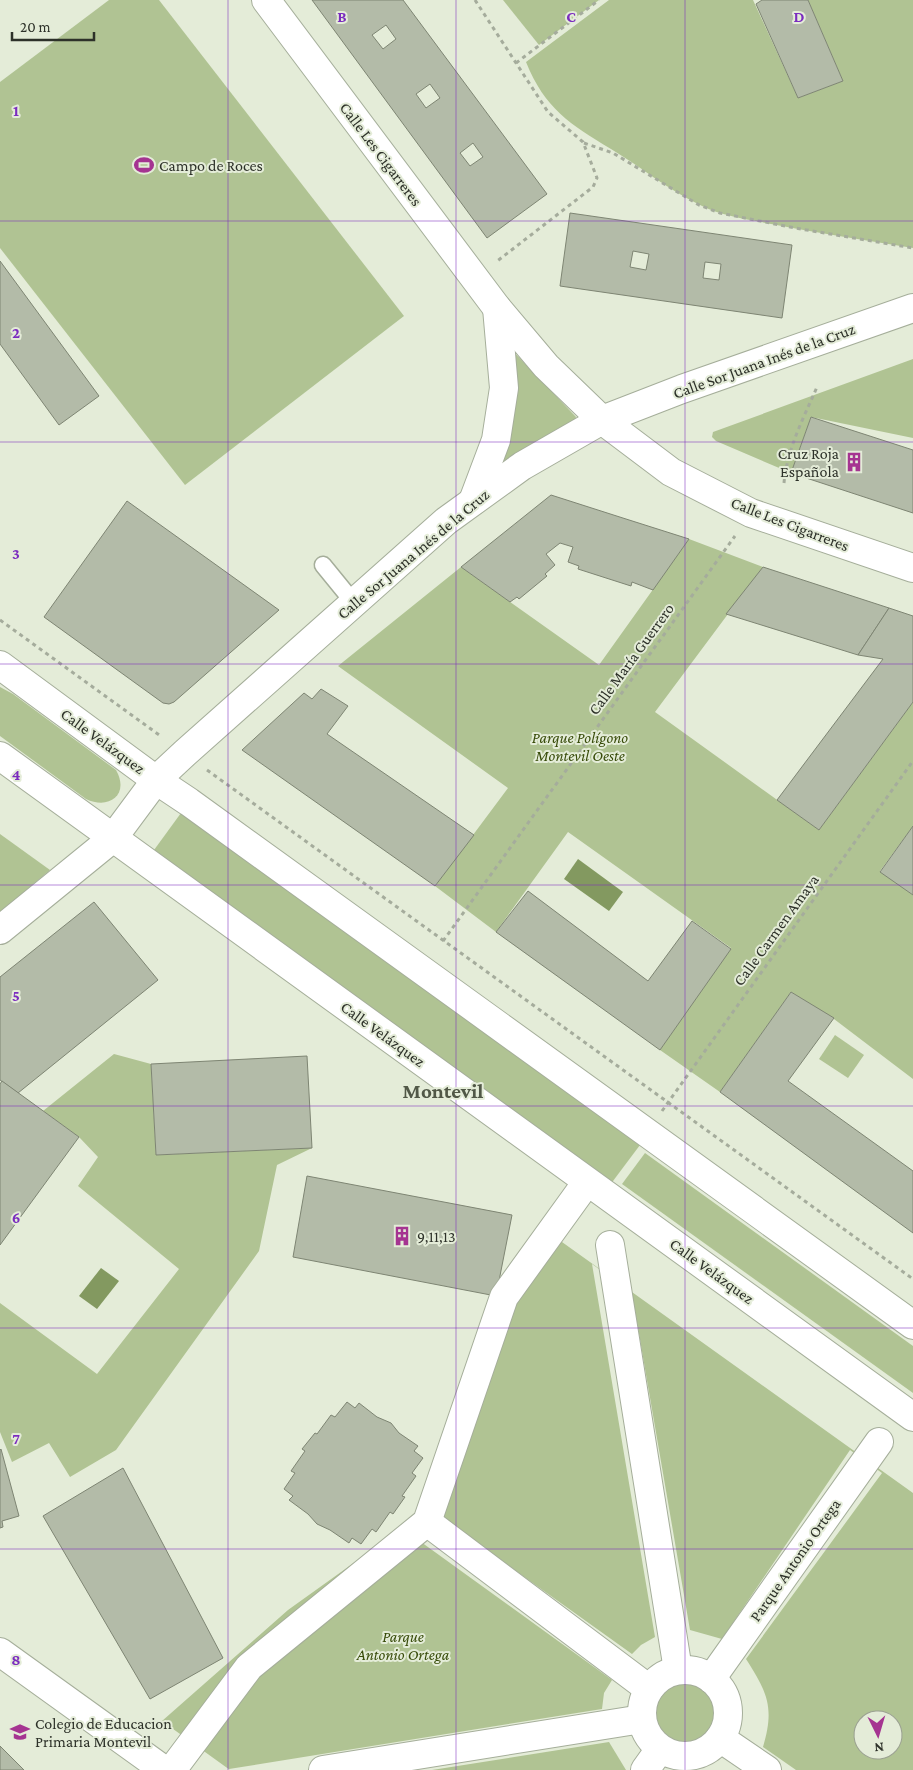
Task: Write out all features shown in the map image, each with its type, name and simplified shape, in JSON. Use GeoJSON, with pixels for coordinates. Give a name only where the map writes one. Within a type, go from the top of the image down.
{"type":"FeatureCollection","features":[{"type":"Feature","properties":{"kind":"street","name":"Calle Les Cigarreres"},"geometry":{"type":"LineString","coordinates":[[266,0],[497,308],[546,366],[602,420],[671,472],[751,513],[913,568]]}},
{"type":"Feature","properties":{"kind":"street"},"geometry":{"type":"LineString","coordinates":[[473,501],[496,440],[504,388],[497,308]]}},
{"type":"Feature","properties":{"kind":"street","name":"Calle Sor Juana Inés de la Cruz"},"geometry":{"type":"LineString","coordinates":[[0,930],[113,838],[156,780],[354,603],[446,522],[522,466],[602,420],[682,389],[913,308]]}},
{"type":"Feature","properties":{"kind":"street","name":"Calle Velázquez"},"geometry":{"type":"LineString","coordinates":[[0,665],[156,780],[913,1325]]}},
{"type":"Feature","properties":{"kind":"street","name":"Calle Velázquez"},"geometry":{"type":"LineString","coordinates":[[0,756],[913,1417]]}},
{"type":"Feature","properties":{"kind":"street"},"geometry":{"type":"LineString","coordinates":[[172,1770],[249,1667],[427,1522],[504,1297],[587,1182]]}},
{"type":"Feature","properties":{"kind":"street"},"geometry":{"type":"LineString","coordinates":[[610,1245],[678,1670]]}},
{"type":"Feature","properties":{"kind":"street","name":"Parque Antonio Ortega"},"geometry":{"type":"LineString","coordinates":[[711,1678],[879,1442]]}},
{"type":"Feature","properties":{"kind":"street"},"geometry":{"type":"LineString","coordinates":[[427,1522],[649,1688]]}},
{"type":"Feature","properties":{"kind":"street"},"geometry":{"type":"LineString","coordinates":[[0,1652],[164,1770]]}},
{"type":"Feature","properties":{"kind":"street"},"geometry":{"type":"LineString","coordinates":[[678,1670],[695,1671],[711,1678],[720,1688],[726,1700],[728,1713],[726,1726],[720,1738],[711,1747],[699,1754],[686,1756],[673,1754],[653,1759],[652,1741],[645,1731],[642,1719],[644,1698],[649,1688],[657,1680],[678,1670]]}},
{"type":"Feature","properties":{"kind":"street"},"geometry":{"type":"LineString","coordinates":[[323,1770],[642,1719]]}},
{"type":"Feature","properties":{"kind":"street"},"geometry":{"type":"LineString","coordinates":[[720,1738],[767,1770]]}},
{"type":"Feature","properties":{"kind":"lane"},"geometry":{"type":"LineString","coordinates":[[323,565],[354,603]]}},
{"type":"Feature","properties":{"kind":"path"},"geometry":{"type":"LineString","coordinates":[[475,0],[548,112],[583,142],[613,153],[699,205],[720,213],[913,248]]}},
{"type":"Feature","properties":{"kind":"path"},"geometry":{"type":"LineString","coordinates":[[516,63],[599,0]]}},
{"type":"Feature","properties":{"kind":"path"},"geometry":{"type":"LineString","coordinates":[[498,270],[496,261],[593,187],[597,178],[583,142]]}},
{"type":"Feature","properties":{"kind":"path"},"geometry":{"type":"LineString","coordinates":[[784,483],[785,471],[796,434],[817,387]]}},
{"type":"Feature","properties":{"kind":"path","name":"Calle María Guerrero"},"geometry":{"type":"LineString","coordinates":[[443,941],[751,513]]}},
{"type":"Feature","properties":{"kind":"path"},"geometry":{"type":"LineString","coordinates":[[0,620],[913,1279]]}},
{"type":"Feature","properties":{"kind":"path","name":"Calle Carmen Amaya"},"geometry":{"type":"LineString","coordinates":[[660,1114],[913,761]]}},
{"type":"Feature","properties":{"kind":"green space","name":"Campo de Roces"},"geometry":{"type":"Polygon","coordinates":[[[109,0],[159,0],[404,316],[185,485],[0,248],[0,82],[109,0]]]}},
{"type":"Feature","properties":{"kind":"green space"},"geometry":{"type":"Polygon","coordinates":[[[503,0],[599,0],[539,45],[503,0]]]}},
{"type":"Feature","properties":{"kind":"green space"},"geometry":{"type":"Polygon","coordinates":[[[609,0],[753,0],[798,98],[843,81],[808,0],[913,0],[913,248],[734,217],[706,208],[676,192],[571,123],[550,104],[533,78],[526,62],[609,0]]]}},
{"type":"Feature","properties":{"kind":"green space"},"geometry":{"type":"Polygon","coordinates":[[[509,347],[576,417],[574,422],[535,442],[493,470],[509,347]]]}},
{"type":"Feature","properties":{"kind":"green space"},"geometry":{"type":"Polygon","coordinates":[[[913,359],[913,438],[811,417],[791,473],[716,441],[712,437],[713,432],[913,359]]]}},
{"type":"Feature","properties":{"kind":"green space","name":"Parque Polígono Montevil Oeste"},"geometry":{"type":"Polygon","coordinates":[[[689,539],[763,567],[655,712],[819,830],[913,702],[913,826],[880,871],[913,895],[913,1079],[834,1019],[791,992],[720,1092],[660,1050],[731,948],[568,832],[496,932],[435,886],[508,788],[338,666],[461,567],[599,665],[689,539]]]}},
{"type":"Feature","properties":{"kind":"green space"},"geometry":{"type":"Polygon","coordinates":[[[0,687],[13,694],[116,770],[120,779],[120,787],[119,793],[115,798],[102,803],[86,799],[0,736],[0,687]]]}},
{"type":"Feature","properties":{"kind":"green space"},"geometry":{"type":"Polygon","coordinates":[[[189,802],[649,1133],[604,1193],[146,861],[189,802]]]}},
{"type":"Feature","properties":{"kind":"green space"},"geometry":{"type":"Polygon","coordinates":[[[0,834],[50,870],[0,912],[0,834]]]}},
{"type":"Feature","properties":{"kind":"green space"},"geometry":{"type":"Polygon","coordinates":[[[835,1035],[864,1055],[848,1078],[819,1059],[835,1035]]]}},
{"type":"Feature","properties":{"kind":"green space"},"geometry":{"type":"Polygon","coordinates":[[[114,1054],[151,1064],[156,1155],[312,1148],[277,1165],[259,1251],[116,1450],[70,1477],[49,1443],[12,1462],[0,1432],[0,1303],[97,1374],[179,1269],[78,1186],[98,1157],[79,1137],[43,1111],[114,1054]]]}},
{"type":"Feature","properties":{"kind":"green space"},"geometry":{"type":"Polygon","coordinates":[[[645,1153],[913,1346],[913,1393],[622,1184],[645,1153]]]}},
{"type":"Feature","properties":{"kind":"green space","name":"Parque Antonio Ortega"},"geometry":{"type":"Polygon","coordinates":[[[541,1227],[913,1493],[913,1770],[796,1770],[763,1747],[767,1733],[767,1700],[759,1681],[746,1659],[882,1473],[850,1450],[722,1639],[690,1630],[632,1293],[592,1264],[655,1637],[641,1645],[632,1654],[431,1510],[403,1529],[612,1680],[604,1693],[602,1709],[230,1770],[162,1721],[288,1610],[394,1534],[426,1506],[541,1227]]]}},
{"type":"Feature","properties":{"kind":"green space"},"geometry":{"type":"Polygon","coordinates":[[[680,1682],[692,1682],[703,1687],[711,1695],[716,1706],[714,1724],[703,1737],[692,1742],[680,1742],[669,1737],[661,1729],[656,1718],[656,1706],[661,1695],[669,1687],[680,1682]]]}},
{"type":"Feature","properties":{"kind":"green space"},"geometry":{"type":"Polygon","coordinates":[[[609,1742],[626,1770],[432,1770],[609,1742]]]}},
{"type":"Feature","properties":{"kind":"shaded area"},"geometry":{"type":"Polygon","coordinates":[[[578,859],[623,892],[609,911],[564,879],[578,859]]]}},
{"type":"Feature","properties":{"kind":"shaded area"},"geometry":{"type":"Polygon","coordinates":[[[101,1268],[119,1281],[97,1309],[79,1296],[101,1268]]]}},
{"type":"Feature","properties":{"kind":"building"},"geometry":{"type":"Polygon","coordinates":[[[312,0],[403,0],[547,194],[487,238],[312,0]],[[386,25],[372,35],[383,49],[396,39],[386,25]],[[430,84],[416,94],[426,108],[440,98],[430,84]],[[473,143],[460,153],[470,166],[483,157],[473,143]]]}},
{"type":"Feature","properties":{"kind":"building"},"geometry":{"type":"Polygon","coordinates":[[[762,0],[808,0],[843,81],[798,98],[756,4],[762,0]]]}},
{"type":"Feature","properties":{"kind":"building"},"geometry":{"type":"Polygon","coordinates":[[[570,213],[792,245],[782,318],[560,286],[570,213]],[[633,251],[630,267],[646,270],[649,254],[633,251]],[[705,262],[703,278],[719,280],[721,264],[705,262]]]}},
{"type":"Feature","properties":{"kind":"building"},"geometry":{"type":"Polygon","coordinates":[[[0,261],[99,396],[59,425],[0,344],[0,261]]]}},
{"type":"Feature","properties":{"kind":"building","name":"Cruz Roja Española"},"geometry":{"type":"Polygon","coordinates":[[[811,417],[913,450],[913,513],[791,473],[811,417]]]}},
{"type":"Feature","properties":{"kind":"building"},"geometry":{"type":"Polygon","coordinates":[[[551,495],[689,539],[653,590],[632,582],[631,586],[578,569],[579,566],[568,562],[573,547],[560,543],[546,554],[555,565],[545,574],[547,576],[519,599],[517,597],[510,602],[461,567],[551,495]]]}},
{"type":"Feature","properties":{"kind":"building"},"geometry":{"type":"Polygon","coordinates":[[[127,501],[279,610],[174,702],[169,704],[163,703],[44,617],[127,501]]]}},
{"type":"Feature","properties":{"kind":"building"},"geometry":{"type":"Polygon","coordinates":[[[763,567],[889,608],[858,655],[726,614],[763,567]]]}},
{"type":"Feature","properties":{"kind":"building"},"geometry":{"type":"Polygon","coordinates":[[[889,608],[913,616],[913,702],[819,830],[777,800],[883,659],[858,655],[889,608]]]}},
{"type":"Feature","properties":{"kind":"building"},"geometry":{"type":"Polygon","coordinates":[[[321,689],[348,706],[327,734],[474,835],[435,886],[242,750],[304,693],[312,699],[321,689]]]}},
{"type":"Feature","properties":{"kind":"building"},"geometry":{"type":"Polygon","coordinates":[[[913,826],[913,895],[880,872],[913,826]]]}},
{"type":"Feature","properties":{"kind":"building"},"geometry":{"type":"Polygon","coordinates":[[[528,891],[648,981],[692,921],[731,949],[660,1050],[496,932],[528,891]]]}},
{"type":"Feature","properties":{"kind":"building"},"geometry":{"type":"Polygon","coordinates":[[[94,902],[158,980],[18,1093],[0,1080],[0,977],[94,902]]]}},
{"type":"Feature","properties":{"kind":"building"},"geometry":{"type":"Polygon","coordinates":[[[791,992],[834,1018],[788,1081],[913,1171],[913,1233],[720,1092],[791,992]]]}},
{"type":"Feature","properties":{"kind":"building"},"geometry":{"type":"Polygon","coordinates":[[[307,1056],[312,1148],[156,1155],[151,1064],[307,1056]]]}},
{"type":"Feature","properties":{"kind":"building"},"geometry":{"type":"Polygon","coordinates":[[[2,1081],[79,1137],[0,1245],[0,1084],[2,1081]]]}},
{"type":"Feature","properties":{"kind":"building","name":"9,11,13"},"geometry":{"type":"Polygon","coordinates":[[[307,1176],[512,1215],[496,1296],[293,1257],[307,1176]]]}},
{"type":"Feature","properties":{"kind":"building"},"geometry":{"type":"Polygon","coordinates":[[[347,1402],[355,1408],[359,1403],[377,1417],[391,1423],[399,1433],[418,1446],[414,1451],[423,1458],[412,1473],[416,1476],[402,1496],[405,1497],[393,1514],[390,1512],[376,1532],[372,1529],[361,1544],[352,1538],[349,1543],[317,1524],[308,1514],[289,1500],[293,1496],[284,1489],[295,1473],[291,1471],[305,1451],[302,1449],[315,1433],[317,1434],[331,1415],[335,1417],[347,1402]]]}},
{"type":"Feature","properties":{"kind":"building"},"geometry":{"type":"Polygon","coordinates":[[[0,1450],[19,1516],[2,1521],[3,1527],[0,1528],[0,1450]]]}},
{"type":"Feature","properties":{"kind":"building"},"geometry":{"type":"Polygon","coordinates":[[[123,1468],[223,1658],[150,1699],[43,1516],[123,1468]]]}},
{"type":"Feature","properties":{"kind":"building"},"geometry":{"type":"Polygon","coordinates":[[[0,1746],[24,1770],[0,1770],[0,1746]]]}},
{"type":"Feature","properties":{"kind":"place","name":"Campo de Roces"},"geometry":{"type":"Point","coordinates":[144,165]}},
{"type":"Feature","properties":{"kind":"place","name":"Cruz Roja Española"},"geometry":{"type":"Point","coordinates":[854,462]}},
{"type":"Feature","properties":{"kind":"place","name":"9,11,13"},"geometry":{"type":"Point","coordinates":[402,1236]}},
{"type":"Feature","properties":{"kind":"place","name":"Colegio de Educacion Primaria Montevil"},"geometry":{"type":"Point","coordinates":[20,1732]}},
{"type":"Feature","properties":{"kind":"district","name":"Montevil"},"geometry":{"type":"Point","coordinates":[443,1091]}}]}
